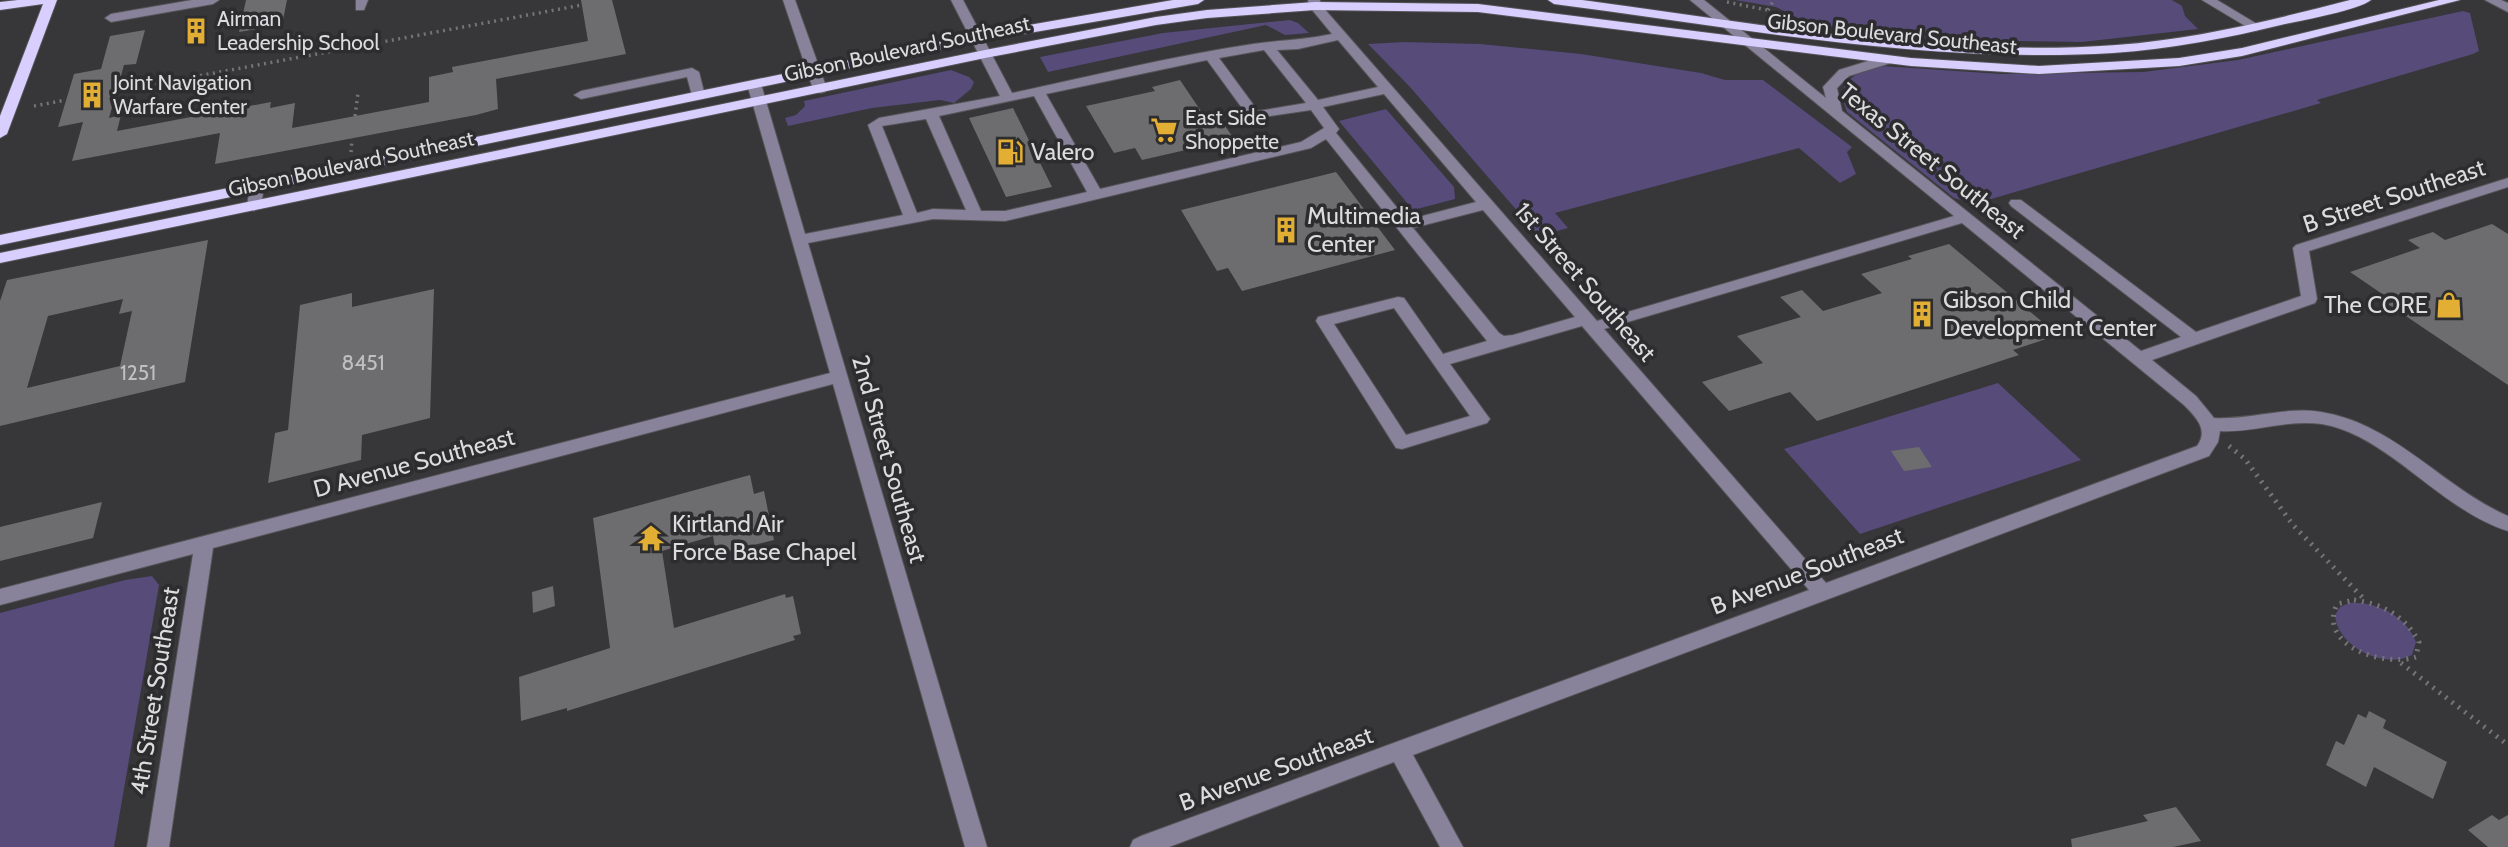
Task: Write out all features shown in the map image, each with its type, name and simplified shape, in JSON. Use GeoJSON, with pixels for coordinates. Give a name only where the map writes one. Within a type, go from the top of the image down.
{"type":"FeatureCollection","features":[{"type":"Feature","properties":{"kind":"main road"},"geometry":{"type":"LineString","coordinates":[[0,6],[49,0],[0,134]]}},
{"type":"Feature","properties":{"kind":"main road","name":"Gibson Boulevard Southeast"},"geometry":{"type":"LineString","coordinates":[[0,258],[513,152],[756,93],[814,72],[977,38],[1198,0]]}},
{"type":"Feature","properties":{"kind":"main road","name":"Gibson Boulevard Southeast"},"geometry":{"type":"LineString","coordinates":[[1553,0],[1899,44],[2009,52],[2066,52],[2160,45],[2256,27],[2365,0]]}},
{"type":"Feature","properties":{"kind":"main road","name":"Gibson Boulevard Southeast"},"geometry":{"type":"LineString","coordinates":[[0,240],[698,96],[820,89],[1156,21],[1315,3],[1478,8],[1889,59],[2039,70],[2179,62],[2286,43],[2454,0]]}},
{"type":"Feature","properties":{"kind":"street"},"geometry":{"type":"LineString","coordinates":[[110,18],[214,0]]}},
{"type":"Feature","properties":{"kind":"street"},"geometry":{"type":"LineString","coordinates":[[789,0],[820,89]]}},
{"type":"Feature","properties":{"kind":"street"},"geometry":{"type":"LineString","coordinates":[[957,0],[1008,97]]}},
{"type":"Feature","properties":{"kind":"street","name":"Texas Street Southeast"},"geometry":{"type":"LineString","coordinates":[[1696,0],[2139,358]]}},
{"type":"Feature","properties":{"kind":"street"},"geometry":{"type":"LineString","coordinates":[[2208,0],[2256,27]]}},
{"type":"Feature","properties":{"kind":"street"},"geometry":{"type":"LineString","coordinates":[[2491,0],[2508,8]]}},
{"type":"Feature","properties":{"kind":"street","name":"1st Street Southeast"},"geometry":{"type":"LineString","coordinates":[[1315,3],[1823,593]]}},
{"type":"Feature","properties":{"kind":"street"},"geometry":{"type":"LineString","coordinates":[[911,217],[875,125],[879,122],[931,114],[1210,55],[1298,45],[1341,36]]}},
{"type":"Feature","properties":{"kind":"street"},"geometry":{"type":"LineString","coordinates":[[800,240],[933,214],[1005,216],[1306,145],[1332,130],[1268,47]]}},
{"type":"Feature","properties":{"kind":"street"},"geometry":{"type":"LineString","coordinates":[[1210,55],[1255,116],[1387,89]]}},
{"type":"Feature","properties":{"kind":"street"},"geometry":{"type":"LineString","coordinates":[[1836,113],[1830,88],[1839,78],[1859,67],[1889,59]]}},
{"type":"Feature","properties":{"kind":"street"},"geometry":{"type":"LineString","coordinates":[[581,95],[692,72],[698,96]]}},
{"type":"Feature","properties":{"kind":"street"},"geometry":{"type":"LineString","coordinates":[[1038,91],[1096,195]]}},
{"type":"Feature","properties":{"kind":"street","name":"2nd Street Southeast"},"geometry":{"type":"LineString","coordinates":[[756,93],[976,847]]}},
{"type":"Feature","properties":{"kind":"street"},"geometry":{"type":"LineString","coordinates":[[931,114],[975,215]]}},
{"type":"Feature","properties":{"kind":"street"},"geometry":{"type":"LineString","coordinates":[[1328,132],[1493,337],[1502,342]]}},
{"type":"Feature","properties":{"kind":"street"},"geometry":{"type":"LineString","coordinates":[[512,134],[513,152]]}},
{"type":"Feature","properties":{"kind":"street","name":"B Street Southeast"},"geometry":{"type":"LineString","coordinates":[[2194,339],[2309,299],[2301,248],[2508,182]]}},
{"type":"Feature","properties":{"kind":"street"},"geometry":{"type":"LineString","coordinates":[[254,206],[257,186]]}},
{"type":"Feature","properties":{"kind":"street"},"geometry":{"type":"LineString","coordinates":[[2016,203],[2194,339]]}},
{"type":"Feature","properties":{"kind":"street"},"geometry":{"type":"LineString","coordinates":[[1405,225],[1487,204]]}},
{"type":"Feature","properties":{"kind":"street"},"geometry":{"type":"LineString","coordinates":[[1440,360],[1502,342],[1590,323],[1966,217]]}},
{"type":"Feature","properties":{"kind":"street"},"geometry":{"type":"LineString","coordinates":[[1398,302],[1440,360],[1481,419],[1402,443],[1324,321],[1398,302]]}},
{"type":"Feature","properties":{"kind":"street"},"geometry":{"type":"LineString","coordinates":[[2139,358],[2194,339]]}},
{"type":"Feature","properties":{"kind":"street"},"geometry":{"type":"LineString","coordinates":[[2139,358],[2175,387],[2211,428],[2250,424],[2287,415],[2311,415],[2339,422],[2370,436],[2455,499],[2483,515],[2508,524]]}},
{"type":"Feature","properties":{"kind":"street","name":"D Avenue Southeast"},"geometry":{"type":"LineString","coordinates":[[0,597],[840,376]]}},
{"type":"Feature","properties":{"kind":"street","name":"B Avenue Southeast"},"geometry":{"type":"LineString","coordinates":[[1141,847],[2203,451],[2211,443],[2211,428]]}},
{"type":"Feature","properties":{"kind":"street","name":"4th Street Southeast"},"geometry":{"type":"LineString","coordinates":[[158,847],[204,543]]}},
{"type":"Feature","properties":{"kind":"street"},"geometry":{"type":"LineString","coordinates":[[1400,752],[1452,847]]}},
{"type":"Feature","properties":{"kind":"path"},"geometry":{"type":"LineString","coordinates":[[1720,3],[1736,3],[1767,10]]}},
{"type":"Feature","properties":{"kind":"path"},"geometry":{"type":"LineString","coordinates":[[117,91],[582,5]]}},
{"type":"Feature","properties":{"kind":"path"},"geometry":{"type":"LineString","coordinates":[[355,116],[358,93]]}},
{"type":"Feature","properties":{"kind":"path"},"geometry":{"type":"LineString","coordinates":[[34,106],[66,100]]}},
{"type":"Feature","properties":{"kind":"path"},"geometry":{"type":"LineString","coordinates":[[2211,428],[2245,459],[2293,526],[2365,601]]}},
{"type":"Feature","properties":{"kind":"path"},"geometry":{"type":"LineString","coordinates":[[2354,600],[2365,601],[2389,610],[2415,634],[2419,642],[2416,657],[2401,663],[2378,660],[2366,655],[2337,632],[2331,616],[2337,604],[2354,600]]}},
{"type":"Feature","properties":{"kind":"path"},"geometry":{"type":"LineString","coordinates":[[2401,663],[2508,745]]}},
{"type":"Feature","properties":{"kind":"shaded area"},"geometry":{"type":"Polygon","coordinates":[[[1735,0],[2172,0],[2182,6],[2185,16],[2198,29],[2082,42],[1946,40],[1810,24],[1776,7],[1735,0]]]}},
{"type":"Feature","properties":{"kind":"shaded area"},"geometry":{"type":"Polygon","coordinates":[[[2463,11],[2470,13],[2479,51],[2473,54],[2317,100],[2321,103],[1974,204],[1954,198],[1847,112],[1842,98],[1845,84],[1856,74],[1882,66],[2001,74],[2143,72],[2238,60],[2463,11]]]}},
{"type":"Feature","properties":{"kind":"shaded area"},"geometry":{"type":"Polygon","coordinates":[[[1290,20],[1309,33],[1285,35],[1266,25],[1048,72],[1040,57],[1163,33],[1290,20]]]}},
{"type":"Feature","properties":{"kind":"shaded area"},"geometry":{"type":"Polygon","coordinates":[[[1368,44],[1480,44],[1581,54],[1701,73],[1725,80],[1763,80],[1852,147],[1847,152],[1856,174],[1840,183],[1799,148],[1555,213],[1568,228],[1539,236],[1410,87],[1368,44]]]}},
{"type":"Feature","properties":{"kind":"shaded area"},"geometry":{"type":"Polygon","coordinates":[[[951,70],[969,77],[974,82],[971,89],[954,103],[940,100],[872,108],[788,126],[785,118],[796,115],[805,106],[804,101],[951,70]]]}},
{"type":"Feature","properties":{"kind":"shaded area"},"geometry":{"type":"Polygon","coordinates":[[[1386,109],[1454,187],[1455,199],[1413,210],[1339,121],[1386,109]]]}},
{"type":"Feature","properties":{"kind":"shaded area"},"geometry":{"type":"Polygon","coordinates":[[[1998,383],[2081,460],[1860,534],[1784,449],[1998,383]]]}},
{"type":"Feature","properties":{"kind":"shaded area"},"geometry":{"type":"Polygon","coordinates":[[[152,576],[159,585],[114,847],[0,847],[0,613],[125,580],[152,576]]]}},
{"type":"Feature","properties":{"kind":"shaded area"},"geometry":{"type":"Polygon","coordinates":[[[2349,603],[2379,608],[2398,618],[2416,642],[2412,655],[2389,660],[2364,653],[2353,646],[2338,627],[2335,615],[2340,607],[2349,603]]]}},
{"type":"Feature","properties":{"kind":"building"},"geometry":{"type":"Polygon","coordinates":[[[246,0],[287,0],[282,25],[239,32],[246,0]]]}},
{"type":"Feature","properties":{"kind":"building"},"geometry":{"type":"Polygon","coordinates":[[[581,0],[612,0],[626,54],[496,79],[498,109],[476,115],[215,164],[220,133],[72,161],[83,122],[58,127],[74,74],[101,69],[110,36],[145,30],[136,64],[124,65],[109,118],[121,115],[117,131],[271,102],[270,108],[295,103],[292,128],[429,102],[429,77],[453,72],[452,67],[588,41],[581,0]]]}},
{"type":"Feature","properties":{"kind":"building","name":"East Side Shoppette"},"geometry":{"type":"Polygon","coordinates":[[[1180,80],[1207,120],[1219,117],[1234,139],[1142,160],[1135,148],[1114,153],[1086,106],[1155,91],[1152,87],[1180,80]]]}},
{"type":"Feature","properties":{"kind":"building","name":"Valero"},"geometry":{"type":"Polygon","coordinates":[[[1013,108],[1052,187],[1006,197],[969,118],[1013,108]]]}},
{"type":"Feature","properties":{"kind":"building","name":"Multimedia Center"},"geometry":{"type":"Polygon","coordinates":[[[1336,172],[1395,250],[1242,291],[1228,268],[1217,271],[1181,210],[1336,172]]]}},
{"type":"Feature","properties":{"kind":"building","name":"The CORE"},"geometry":{"type":"Polygon","coordinates":[[[2492,224],[2508,234],[2508,385],[2388,304],[2394,302],[2350,272],[2420,248],[2408,240],[2433,232],[2445,240],[2492,224]]]}},
{"type":"Feature","properties":{"kind":"building"},"geometry":{"type":"Polygon","coordinates":[[[208,240],[185,382],[0,426],[0,301],[7,280],[208,240]],[[123,299],[48,316],[27,388],[120,366],[132,311],[119,314],[123,299]]]}},
{"type":"Feature","properties":{"kind":"building","name":"Gibson Child Development Center"},"geometry":{"type":"Polygon","coordinates":[[[1949,244],[2058,335],[2013,350],[2019,355],[1817,421],[1790,392],[1729,411],[1702,382],[1763,363],[1737,336],[1801,317],[1780,297],[1802,290],[1823,311],[1882,293],[1861,274],[1912,259],[1908,256],[1949,244]]]}},
{"type":"Feature","properties":{"kind":"building"},"geometry":{"type":"Polygon","coordinates":[[[434,289],[430,418],[362,435],[361,460],[268,483],[275,433],[288,430],[300,305],[352,293],[352,307],[434,289]]]}},
{"type":"Feature","properties":{"kind":"building"},"geometry":{"type":"Polygon","coordinates":[[[1919,447],[1932,467],[1904,471],[1891,451],[1919,447]]]}},
{"type":"Feature","properties":{"kind":"building"},"geometry":{"type":"Polygon","coordinates":[[[750,475],[754,494],[764,491],[774,540],[716,554],[713,536],[662,551],[674,628],[785,594],[786,598],[793,596],[801,634],[793,636],[795,640],[567,711],[567,708],[521,721],[519,677],[610,648],[593,518],[750,475]]]}},
{"type":"Feature","properties":{"kind":"building"},"geometry":{"type":"Polygon","coordinates":[[[102,502],[93,538],[0,561],[0,527],[102,502]]]}},
{"type":"Feature","properties":{"kind":"building"},"geometry":{"type":"Polygon","coordinates":[[[553,586],[555,606],[533,613],[532,592],[553,586]]]}},
{"type":"Feature","properties":{"kind":"building"},"geometry":{"type":"Polygon","coordinates":[[[2369,711],[2386,720],[2383,728],[2447,762],[2433,799],[2374,767],[2366,787],[2326,765],[2336,741],[2344,745],[2358,714],[2366,718],[2369,711]]]}},
{"type":"Feature","properties":{"kind":"building"},"geometry":{"type":"Polygon","coordinates":[[[2176,807],[2201,841],[2173,847],[2072,847],[2071,839],[2148,821],[2143,815],[2176,807]]]}},
{"type":"Feature","properties":{"kind":"building"},"geometry":{"type":"Polygon","coordinates":[[[2492,815],[2499,820],[2508,815],[2508,847],[2488,847],[2468,830],[2492,815]]]}},
{"type":"Feature","properties":{"kind":"place","name":"Airman Leadership School"},"geometry":{"type":"Point","coordinates":[196,31]}},
{"type":"Feature","properties":{"kind":"place","name":"Joint Navigation Warfare Center"},"geometry":{"type":"Point","coordinates":[92,95]}},
{"type":"Feature","properties":{"kind":"place","name":"East Side Shoppette"},"geometry":{"type":"Point","coordinates":[1164,130]}},
{"type":"Feature","properties":{"kind":"place","name":"Valero"},"geometry":{"type":"Point","coordinates":[1010,152]}},
{"type":"Feature","properties":{"kind":"place","name":"Multimedia Center"},"geometry":{"type":"Point","coordinates":[1286,230]}},
{"type":"Feature","properties":{"kind":"place","name":"The CORE"},"geometry":{"type":"Point","coordinates":[2449,305]}},
{"type":"Feature","properties":{"kind":"place","name":"Gibson Child Development Center"},"geometry":{"type":"Point","coordinates":[1922,314]}},
{"type":"Feature","properties":{"kind":"place","name":"Kirtland Air Force Base Chapel"},"geometry":{"type":"Point","coordinates":[651,538]}}]}
